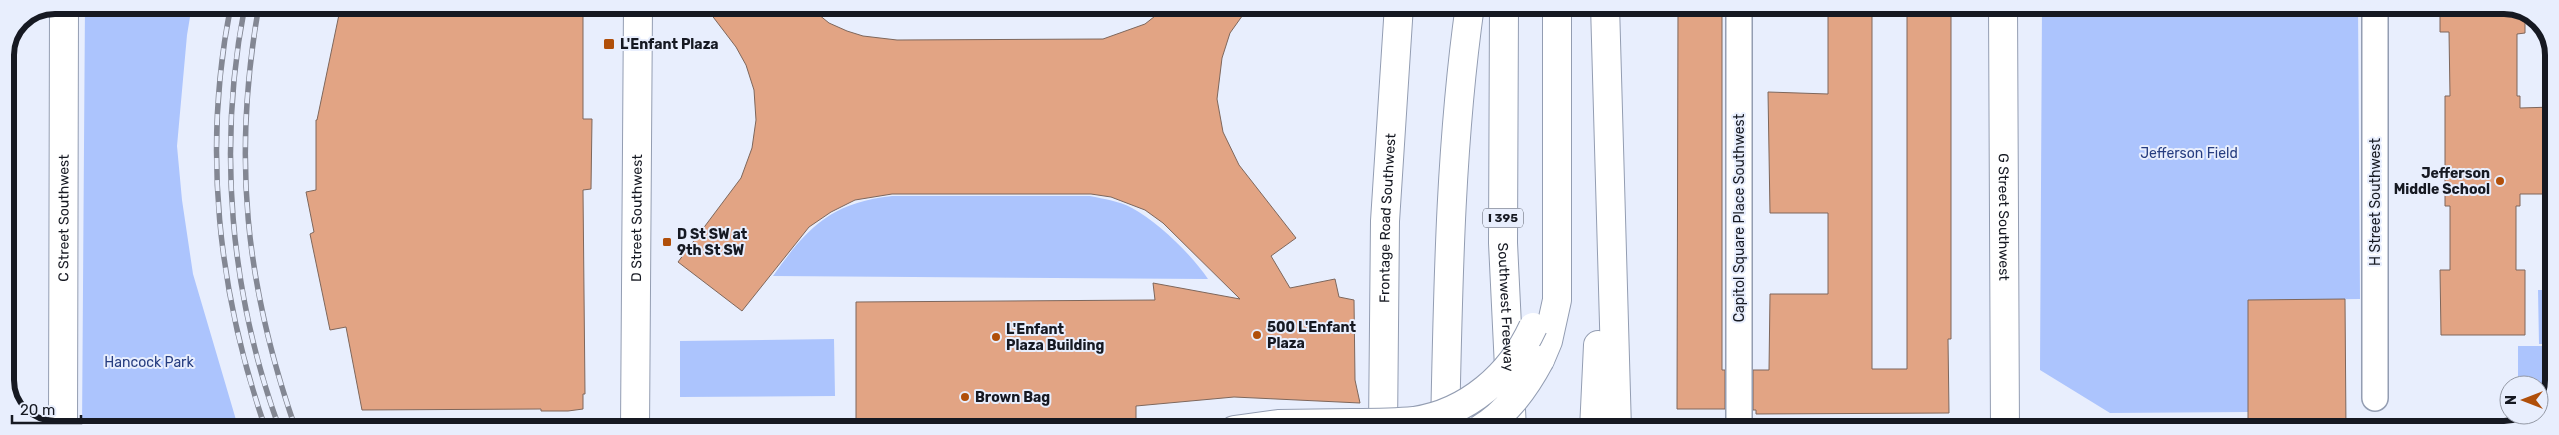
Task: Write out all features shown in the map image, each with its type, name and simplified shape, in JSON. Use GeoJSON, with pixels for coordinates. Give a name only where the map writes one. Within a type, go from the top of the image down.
{"type":"FeatureCollection","features":[{"type":"Feature","properties":{"kind":"main road","name":"C Street Southwest"},"geometry":{"type":"LineString","coordinates":[[57,421],[64,14]]}},
{"type":"Feature","properties":{"kind":"main road","name":"D Street Southwest"},"geometry":{"type":"LineString","coordinates":[[635,421],[638,14]]}},
{"type":"Feature","properties":{"kind":"main road","name":"Frontage Road Southwest"},"geometry":{"type":"LineString","coordinates":[[1383,421],[1385,221],[1398,14]]}},
{"type":"Feature","properties":{"kind":"main road"},"geometry":{"type":"LineString","coordinates":[[1445,421],[1450,217],[1469,14]]}},
{"type":"Feature","properties":{"kind":"main road","name":"Southwest Freeway"},"geometry":{"type":"LineString","coordinates":[[1504,14],[1503,235],[1512,421]]}},
{"type":"Feature","properties":{"kind":"main road"},"geometry":{"type":"LineString","coordinates":[[1491,421],[1505,411],[1522,391],[1540,360],[1548,341],[1557,300],[1557,14]]}},
{"type":"Feature","properties":{"kind":"main road"},"geometry":{"type":"LineString","coordinates":[[1605,14],[1617,421]]}},
{"type":"Feature","properties":{"kind":"main road","name":"G Street Southwest"},"geometry":{"type":"LineString","coordinates":[[2003,14],[2005,421]]}},
{"type":"Feature","properties":{"kind":"main road"},"geometry":{"type":"LineString","coordinates":[[1594,421],[1608,106]]}},
{"type":"Feature","properties":{"kind":"main road"},"geometry":{"type":"LineString","coordinates":[[1416,421],[1457,408],[1473,399],[1500,376],[1525,345],[1533,327],[1542,291],[1556,127]]}},
{"type":"Feature","properties":{"kind":"street","name":"Capitol Square Place Southwest"},"geometry":{"type":"LineString","coordinates":[[1739,14],[1739,421]]}},
{"type":"Feature","properties":{"kind":"street","name":"H Street Southwest"},"geometry":{"type":"LineString","coordinates":[[2375,14],[2375,398]]}},
{"type":"Feature","properties":{"kind":"green space","name":"Hancock Park"},"geometry":{"type":"Polygon","coordinates":[[[85,14],[190,14],[177,146],[182,200],[193,274],[236,421],[82,421],[85,14]]]}},
{"type":"Feature","properties":{"kind":"green space","name":"Jefferson Field"},"geometry":{"type":"Polygon","coordinates":[[[2042,14],[2358,14],[2360,299],[2248,300],[2248,412],[2110,413],[2040,370],[2042,14]]]}},
{"type":"Feature","properties":{"kind":"green space"},"geometry":{"type":"Polygon","coordinates":[[[892,196],[1090,196],[1111,200],[1132,208],[1152,221],[1184,249],[1208,279],[773,276],[797,244],[822,221],[852,205],[870,199],[892,196]]]}},
{"type":"Feature","properties":{"kind":"green space"},"geometry":{"type":"Polygon","coordinates":[[[2538,290],[2545,290],[2545,344],[2539,344],[2538,290]]]}},
{"type":"Feature","properties":{"kind":"green space"},"geometry":{"type":"Polygon","coordinates":[[[834,339],[835,396],[680,397],[680,341],[834,339]]]}},
{"type":"Feature","properties":{"kind":"green space"},"geometry":{"type":"Polygon","coordinates":[[[2518,346],[2545,346],[2545,375],[2518,375],[2518,346]]]}},
{"type":"Feature","properties":{"kind":"building"},"geometry":{"type":"Polygon","coordinates":[[[339,14],[583,14],[583,119],[592,119],[591,189],[583,190],[585,394],[583,394],[583,409],[568,411],[541,411],[541,409],[362,410],[346,327],[330,330],[310,234],[314,232],[306,192],[316,190],[317,120],[339,14]]]}},
{"type":"Feature","properties":{"kind":"building"},"geometry":{"type":"Polygon","coordinates":[[[711,14],[818,14],[829,23],[847,31],[863,36],[897,40],[1103,39],[1145,24],[1158,14],[1244,14],[1230,33],[1222,58],[1217,99],[1223,132],[1239,165],[1296,238],[1271,256],[1290,288],[1335,279],[1339,297],[1354,300],[1355,380],[1360,403],[1234,397],[1136,406],[1136,421],[856,421],[856,302],[1155,300],[1153,283],[1240,299],[1163,223],[1145,210],[1111,197],[1091,194],[892,194],[855,200],[831,212],[809,227],[742,311],[678,262],[741,178],[752,148],[756,120],[754,90],[746,65],[736,47],[711,14]]]}},
{"type":"Feature","properties":{"kind":"building"},"geometry":{"type":"Polygon","coordinates":[[[1678,14],[1722,14],[1722,370],[1725,370],[1725,409],[1677,409],[1678,14]]]}},
{"type":"Feature","properties":{"kind":"building"},"geometry":{"type":"Polygon","coordinates":[[[1828,14],[1872,14],[1872,369],[1907,369],[1907,14],[1951,14],[1951,339],[1948,339],[1949,413],[1756,414],[1756,410],[1753,410],[1753,370],[1769,370],[1770,294],[1828,294],[1828,213],[1770,213],[1768,92],[1828,94],[1828,14]]]}},
{"type":"Feature","properties":{"kind":"building","name":"Jefferson Middle School"},"geometry":{"type":"Polygon","coordinates":[[[2440,14],[2510,14],[2525,19],[2525,33],[2517,34],[2517,96],[2520,96],[2520,108],[2545,107],[2545,194],[2520,194],[2520,206],[2516,206],[2516,270],[2525,270],[2525,335],[2441,335],[2440,270],[2450,270],[2450,206],[2445,206],[2445,96],[2450,96],[2449,32],[2440,32],[2440,14]]]}},
{"type":"Feature","properties":{"kind":"building"},"geometry":{"type":"Polygon","coordinates":[[[2345,299],[2346,421],[2248,421],[2248,300],[2345,299]]]}},
{"type":"Feature","properties":{"kind":"railway"},"geometry":{"type":"LineString","coordinates":[[230,14],[222,59],[217,112],[220,220],[226,273],[236,326],[263,421]]}},
{"type":"Feature","properties":{"kind":"railway"},"geometry":{"type":"LineString","coordinates":[[243,14],[236,58],[232,112],[233,220],[250,326],[263,379],[277,421]]}},
{"type":"Feature","properties":{"kind":"railway"},"geometry":{"type":"LineString","coordinates":[[258,14],[246,115],[245,168],[248,220],[265,323],[293,421]]}},
{"type":"Feature","properties":{"kind":"place","name":"L'Enfant Plaza"},"geometry":{"type":"Point","coordinates":[609,44]}},
{"type":"Feature","properties":{"kind":"place","name":"Jefferson Middle School"},"geometry":{"type":"Point","coordinates":[2500,181]}},
{"type":"Feature","properties":{"kind":"place","name":"D St SW at 9th St SW"},"geometry":{"type":"Point","coordinates":[667,242]}},
{"type":"Feature","properties":{"kind":"place","name":"500 L'Enfant Plaza"},"geometry":{"type":"Point","coordinates":[1257,335]}},
{"type":"Feature","properties":{"kind":"place","name":"L'Enfant Plaza Building"},"geometry":{"type":"Point","coordinates":[996,337]}},
{"type":"Feature","properties":{"kind":"place","name":"Brown Bag"},"geometry":{"type":"Point","coordinates":[965,397]}}]}
